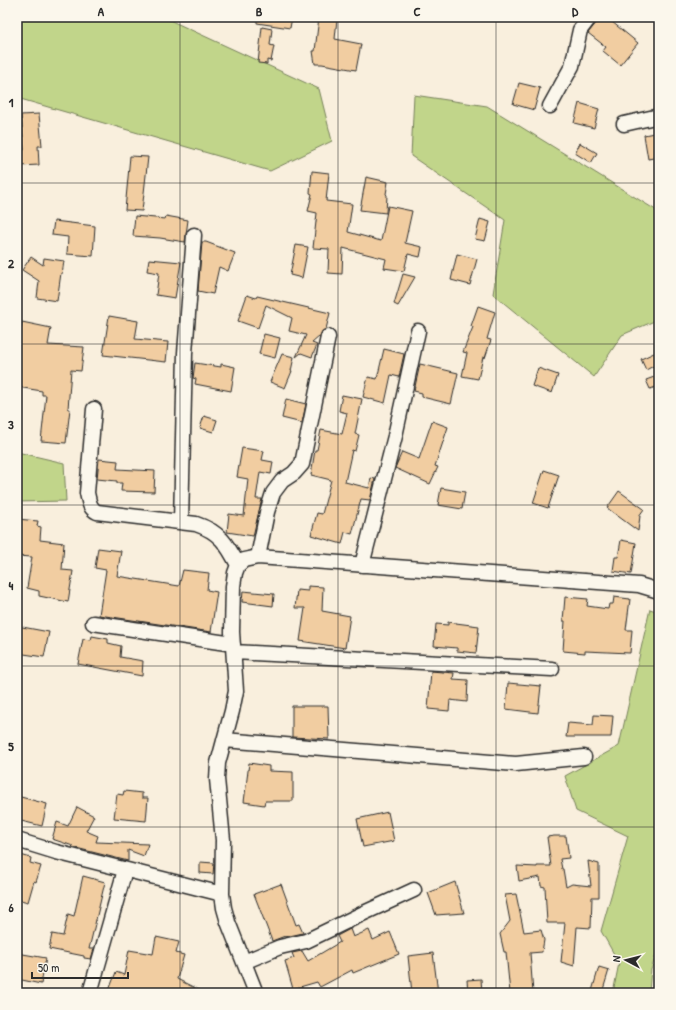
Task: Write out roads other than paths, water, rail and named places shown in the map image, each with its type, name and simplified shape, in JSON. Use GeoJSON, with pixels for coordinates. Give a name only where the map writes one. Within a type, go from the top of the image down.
{"type":"FeatureCollection","features":[{"type":"Feature","properties":{"kind":"street"},"geometry":{"type":"LineString","coordinates":[[550,106],[572,66],[580,30],[590,17]]}},
{"type":"Feature","properties":{"kind":"street"},"geometry":{"type":"LineString","coordinates":[[624,124],[659,116]]}},
{"type":"Feature","properties":{"kind":"street"},"geometry":{"type":"LineString","coordinates":[[181,522],[185,352],[194,236]]}},
{"type":"Feature","properties":{"kind":"street"},"geometry":{"type":"LineString","coordinates":[[362,565],[395,436],[418,331]]}},
{"type":"Feature","properties":{"kind":"street"},"geometry":{"type":"LineString","coordinates":[[258,557],[273,493],[282,480],[294,473],[302,464],[328,337]]}},
{"type":"Feature","properties":{"kind":"street"},"geometry":{"type":"LineString","coordinates":[[94,409],[87,493],[89,503],[93,510],[97,512],[196,524],[208,528],[218,535],[229,549],[238,565]]}},
{"type":"Feature","properties":{"kind":"street"},"geometry":{"type":"LineString","coordinates":[[256,993],[228,922],[222,894],[223,840],[218,763],[236,691],[232,632],[233,586],[238,565],[244,560],[258,557],[639,585],[659,591]]}},
{"type":"Feature","properties":{"kind":"street"},"geometry":{"type":"LineString","coordinates":[[93,623],[233,648],[552,669]]}},
{"type":"Feature","properties":{"kind":"street"},"geometry":{"type":"LineString","coordinates":[[224,740],[516,764],[584,757]]}},
{"type":"Feature","properties":{"kind":"street"},"geometry":{"type":"LineString","coordinates":[[17,840],[125,870],[222,894]]}},
{"type":"Feature","properties":{"kind":"street"},"geometry":{"type":"LineString","coordinates":[[90,993],[125,870]]}},
{"type":"Feature","properties":{"kind":"street"},"geometry":{"type":"LineString","coordinates":[[244,962],[280,947],[306,942],[414,890]]}}]}
